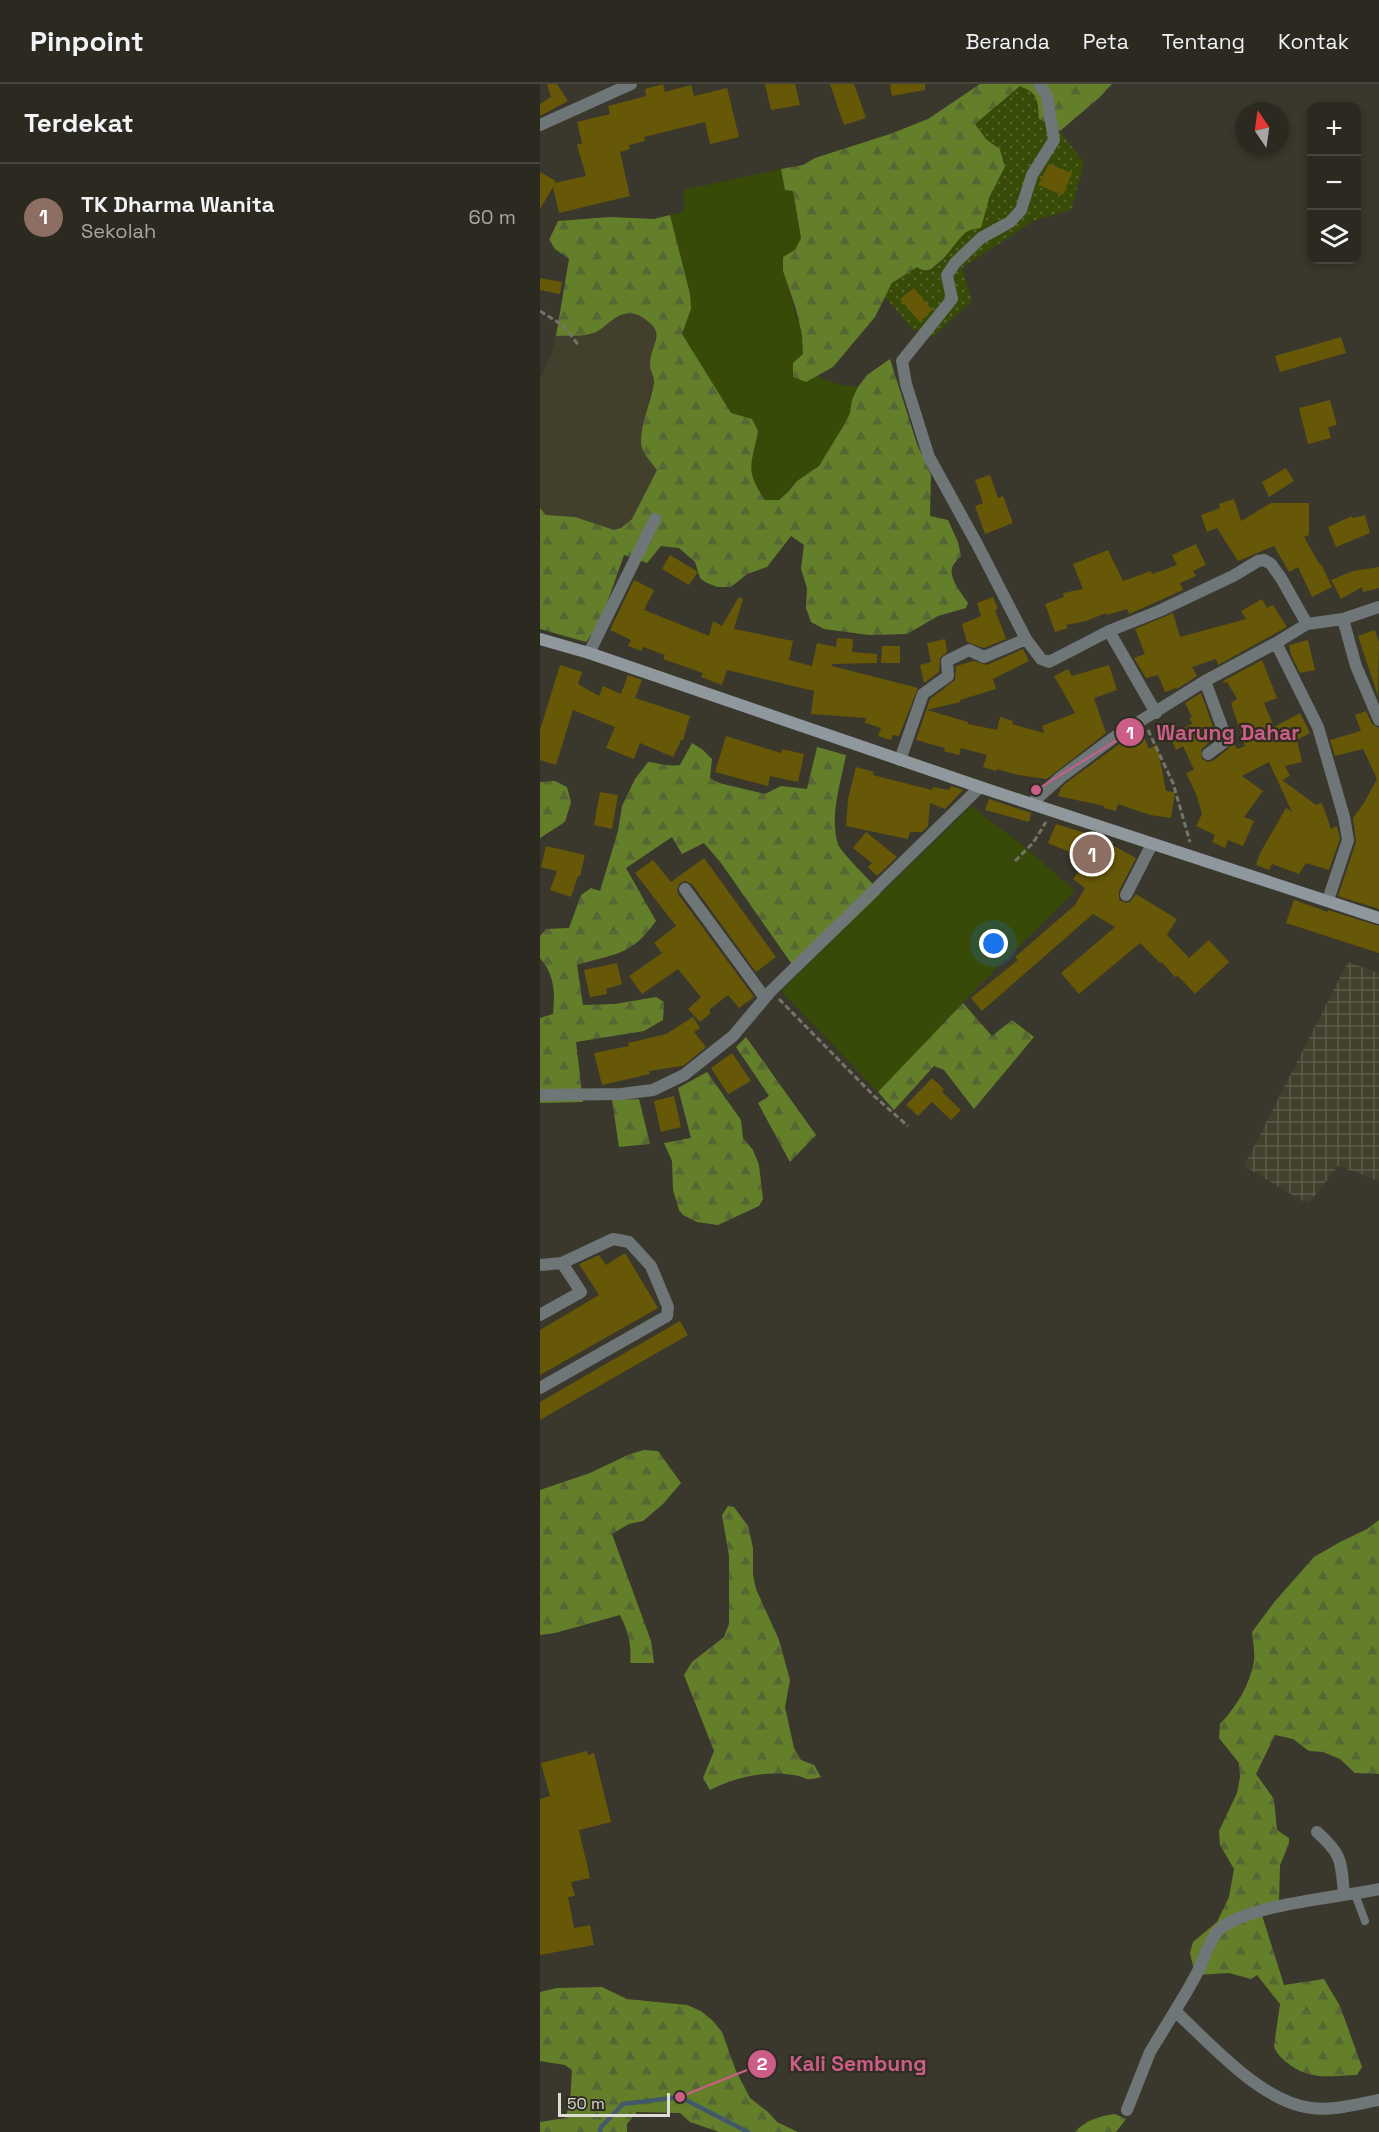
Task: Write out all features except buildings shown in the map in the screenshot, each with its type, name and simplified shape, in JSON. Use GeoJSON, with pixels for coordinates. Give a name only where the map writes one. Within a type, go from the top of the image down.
{"type":"FeatureCollection","features":[{"type":"Feature","properties":{"kind":"street"},"geometry":{"type":"LineString","coordinates":[[540,125],[631,84]]}},
{"type":"Feature","properties":{"kind":"street"},"geometry":{"type":"LineString","coordinates":[[1039,84],[1047,96],[1054,140],[1032,175],[1021,210],[1010,222],[981,238],[955,263],[947,275],[952,299],[902,361],[906,384],[929,457],[978,544],[1026,639],[1041,659],[1049,662],[1109,631],[1159,611],[1233,576],[1258,561],[1271,564],[1307,624]]}},
{"type":"Feature","properties":{"kind":"street"},"geometry":{"type":"LineString","coordinates":[[589,653],[655,519]]}},
{"type":"Feature","properties":{"kind":"street"},"geometry":{"type":"LineString","coordinates":[[1032,803],[1061,777],[1104,745],[1205,681],[1276,644],[1307,624],[1343,619],[1379,607]]}},
{"type":"Feature","properties":{"kind":"street"},"geometry":{"type":"LineString","coordinates":[[1343,619],[1356,666],[1379,720]]}},
{"type":"Feature","properties":{"kind":"street"},"geometry":{"type":"LineString","coordinates":[[1109,631],[1156,713]]}},
{"type":"Feature","properties":{"kind":"street"},"geometry":{"type":"LineString","coordinates":[[540,639],[589,653],[980,787],[1379,918]]}},
{"type":"Feature","properties":{"kind":"street"},"geometry":{"type":"LineString","coordinates":[[900,760],[923,694],[948,676],[947,661],[969,650],[984,657],[1026,639]]}},
{"type":"Feature","properties":{"kind":"street"},"geometry":{"type":"LineString","coordinates":[[1276,644],[1318,727],[1344,817],[1348,840],[1328,900]]}},
{"type":"Feature","properties":{"kind":"street"},"geometry":{"type":"LineString","coordinates":[[1205,681],[1225,739],[1209,754]]}},
{"type":"Feature","properties":{"kind":"street"},"geometry":{"type":"LineString","coordinates":[[540,1095],[609,1095],[653,1090],[684,1075],[733,1036],[768,994],[980,787]]}},
{"type":"Feature","properties":{"kind":"street"},"geometry":{"type":"LineString","coordinates":[[1126,896],[1152,844]]}},
{"type":"Feature","properties":{"kind":"street"},"geometry":{"type":"LineString","coordinates":[[685,889],[768,994]]}},
{"type":"Feature","properties":{"kind":"street"},"geometry":{"type":"LineString","coordinates":[[540,1265],[562,1263],[613,1239],[629,1242],[651,1266],[669,1307],[667,1316],[540,1388]]}},
{"type":"Feature","properties":{"kind":"street"},"geometry":{"type":"LineString","coordinates":[[540,1315],[581,1292],[562,1263]]}},
{"type":"Feature","properties":{"kind":"street"},"geometry":{"type":"LineString","coordinates":[[1317,1832],[1338,1853],[1349,1894]]}},
{"type":"Feature","properties":{"kind":"street"},"geometry":{"type":"LineString","coordinates":[[1127,2110],[1150,2052],[1193,1982],[1212,1940],[1222,1927],[1250,1914],[1379,1889]]}},
{"type":"Feature","properties":{"kind":"street"},"geometry":{"type":"LineString","coordinates":[[1175,2011],[1249,2079],[1283,2102],[1311,2108],[1326,2108],[1379,2100]]}},
{"type":"Feature","properties":{"kind":"lane"},"geometry":{"type":"LineString","coordinates":[[1349,1894],[1365,1921]]}},
{"type":"Feature","properties":{"kind":"path"},"geometry":{"type":"LineString","coordinates":[[540,311],[564,326],[579,346]]}},
{"type":"Feature","properties":{"kind":"path"},"geometry":{"type":"LineString","coordinates":[[1143,720],[1173,783],[1193,856]]}},
{"type":"Feature","properties":{"kind":"path"},"geometry":{"type":"LineString","coordinates":[[1015,861],[1033,843],[1046,824],[1051,809]]}},
{"type":"Feature","properties":{"kind":"path"},"geometry":{"type":"LineString","coordinates":[[768,994],[908,1126]]}},
{"type":"Feature","properties":{"kind":"shaded area"},"geometry":{"type":"Polygon","coordinates":[[[625,313],[637,314],[654,325],[656,331],[649,364],[654,381],[641,443],[646,456],[657,470],[632,519],[621,528],[614,530],[575,517],[546,515],[540,508],[540,379],[554,347],[556,336],[589,334],[602,329],[606,323],[625,313]]]}},
{"type":"Feature","properties":{"kind":"shaded area"},"geometry":{"type":"Polygon","coordinates":[[[1348,962],[1379,973],[1379,1181],[1338,1166],[1308,1204],[1244,1166],[1348,962]]]}},
{"type":"Feature","properties":{"kind":"green space"},"geometry":{"type":"Polygon","coordinates":[[[980,84],[1112,84],[1060,131],[1039,119],[986,139],[1000,149],[1005,167],[990,196],[981,228],[966,232],[944,258],[929,271],[922,271],[892,283],[875,317],[833,367],[806,382],[793,377],[793,363],[803,354],[802,335],[783,271],[783,257],[795,250],[801,238],[793,191],[785,190],[781,169],[803,165],[815,158],[928,119],[980,84]]]}},
{"type":"Feature","properties":{"kind":"green space"},"geometry":{"type":"Polygon","coordinates":[[[1020,86],[1030,91],[1036,98],[1039,119],[1060,131],[1084,163],[1071,210],[1033,221],[962,268],[972,301],[933,337],[912,329],[885,297],[892,283],[917,267],[924,270],[938,265],[962,236],[981,228],[990,196],[1005,167],[1000,149],[986,139],[975,124],[1020,86]]]}},
{"type":"Feature","properties":{"kind":"green space"},"geometry":{"type":"Polygon","coordinates":[[[781,169],[785,190],[793,191],[801,239],[795,250],[783,258],[783,271],[802,335],[806,382],[816,376],[838,384],[858,387],[845,426],[819,466],[794,483],[783,497],[766,501],[752,474],[752,460],[758,431],[752,419],[731,414],[682,334],[691,309],[670,215],[685,211],[683,190],[781,169]]]}},
{"type":"Feature","properties":{"kind":"green space"},"geometry":{"type":"Polygon","coordinates":[[[670,215],[690,294],[691,309],[682,334],[731,413],[752,419],[758,431],[751,467],[754,481],[765,500],[779,500],[797,481],[819,466],[850,413],[852,400],[858,387],[867,375],[890,359],[917,444],[931,475],[930,516],[948,520],[958,542],[961,556],[953,565],[952,577],[968,603],[966,608],[938,616],[907,634],[869,635],[824,629],[811,622],[806,608],[807,588],[801,569],[804,545],[791,536],[767,567],[747,574],[731,587],[717,587],[705,582],[700,578],[695,562],[679,548],[661,546],[647,563],[624,555],[600,623],[586,642],[540,629],[540,508],[546,515],[575,517],[614,530],[621,528],[632,519],[657,470],[641,446],[643,427],[654,383],[650,364],[656,341],[654,327],[642,317],[629,313],[618,316],[591,334],[556,336],[569,259],[555,249],[549,240],[558,221],[610,217],[654,219],[670,215]]]}},
{"type":"Feature","properties":{"kind":"green space"},"geometry":{"type":"Polygon","coordinates":[[[692,743],[712,759],[710,778],[719,783],[765,794],[781,786],[807,789],[817,747],[846,755],[835,811],[838,844],[881,893],[798,973],[721,863],[704,843],[682,854],[672,837],[626,868],[656,921],[647,933],[630,948],[577,965],[583,1005],[615,1004],[656,997],[664,1002],[663,1020],[644,1031],[576,1042],[583,1102],[540,1103],[540,1018],[553,1014],[554,999],[549,971],[540,958],[540,936],[546,929],[569,928],[581,895],[591,888],[600,891],[618,831],[622,806],[635,779],[648,762],[680,765],[692,743]]]}},
{"type":"Feature","properties":{"kind":"green space"},"geometry":{"type":"Polygon","coordinates":[[[555,781],[567,787],[571,802],[565,822],[540,838],[540,782],[555,781]]]}},
{"type":"Feature","properties":{"kind":"green space"},"geometry":{"type":"Polygon","coordinates":[[[971,806],[1025,847],[1075,891],[976,989],[878,1092],[781,991],[971,806]]]}},
{"type":"Feature","properties":{"kind":"green space"},"geometry":{"type":"Polygon","coordinates":[[[963,1003],[992,1036],[1012,1020],[1034,1037],[974,1109],[944,1070],[934,1066],[894,1110],[878,1092],[963,1003]]]}},
{"type":"Feature","properties":{"kind":"green space"},"geometry":{"type":"Polygon","coordinates":[[[746,1037],[816,1135],[790,1162],[758,1103],[769,1096],[736,1047],[746,1037]]]}},
{"type":"Feature","properties":{"kind":"green space"},"geometry":{"type":"Polygon","coordinates":[[[707,1072],[741,1120],[743,1138],[753,1150],[759,1165],[763,1199],[759,1206],[718,1225],[697,1222],[683,1215],[679,1210],[673,1190],[672,1161],[664,1143],[691,1138],[678,1088],[707,1072]]]}},
{"type":"Feature","properties":{"kind":"green space"},"geometry":{"type":"Polygon","coordinates":[[[639,1099],[650,1144],[619,1147],[612,1100],[639,1099]]]}},
{"type":"Feature","properties":{"kind":"green space"},"geometry":{"type":"Polygon","coordinates":[[[644,1450],[658,1451],[681,1483],[663,1504],[643,1521],[629,1524],[612,1534],[651,1641],[654,1663],[630,1663],[629,1638],[620,1615],[540,1635],[540,1490],[590,1473],[630,1454],[644,1450]]]}},
{"type":"Feature","properties":{"kind":"green space"},"geometry":{"type":"Polygon","coordinates":[[[728,1506],[734,1507],[748,1526],[753,1548],[753,1575],[756,1589],[779,1640],[790,1680],[785,1707],[794,1748],[801,1760],[814,1765],[821,1777],[809,1779],[794,1775],[762,1774],[730,1781],[710,1790],[703,1778],[714,1751],[684,1675],[692,1662],[724,1637],[729,1624],[729,1556],[722,1515],[728,1506]]]}},
{"type":"Feature","properties":{"kind":"green space"},"geometry":{"type":"Polygon","coordinates":[[[1379,1520],[1379,1774],[1355,1773],[1340,1759],[1323,1752],[1309,1751],[1293,1739],[1275,1735],[1256,1774],[1274,1799],[1277,1830],[1289,1838],[1289,1844],[1280,1865],[1279,1900],[1261,1912],[1284,1985],[1324,1979],[1340,2006],[1362,2067],[1357,2075],[1319,2076],[1302,2072],[1285,2061],[1276,2051],[1274,2046],[1280,2004],[1257,1975],[1251,1979],[1229,1973],[1195,1975],[1190,1953],[1193,1942],[1217,1922],[1229,1897],[1234,1869],[1220,1845],[1219,1831],[1237,1793],[1240,1777],[1239,1763],[1219,1738],[1220,1724],[1237,1703],[1249,1679],[1254,1658],[1252,1632],[1276,1600],[1314,1557],[1367,1529],[1379,1520]]]}},
{"type":"Feature","properties":{"kind":"green space"},"geometry":{"type":"Polygon","coordinates":[[[602,1987],[627,1999],[687,2005],[701,2011],[722,2032],[736,2071],[750,2098],[777,2122],[798,2132],[719,2132],[690,2122],[680,2113],[637,2112],[627,2124],[627,2132],[540,2132],[540,2122],[565,2118],[570,2103],[572,2070],[565,2065],[540,2061],[540,1992],[557,1988],[602,1987]]]}},
{"type":"Feature","properties":{"kind":"green space"},"geometry":{"type":"Polygon","coordinates":[[[1115,2114],[1126,2119],[1116,2132],[1075,2132],[1093,2119],[1115,2114]]]}},
{"type":"Feature","properties":{"kind":"waterway"},"geometry":{"type":"LineString","coordinates":[[600,2132],[601,2127],[623,2104],[680,2097],[748,2132]]}},
{"type":"Feature","properties":{"kind":"place","name":"Warung Dahar"},"geometry":{"type":"Point","coordinates":[1036,790]}},
{"type":"Feature","properties":{"kind":"place","name":"TK Dharma Wanita"},"geometry":{"type":"Point","coordinates":[1092,854]}},
{"type":"Feature","properties":{"kind":"place","name":"Kali Sembung"},"geometry":{"type":"Point","coordinates":[680,2097]}}]}
